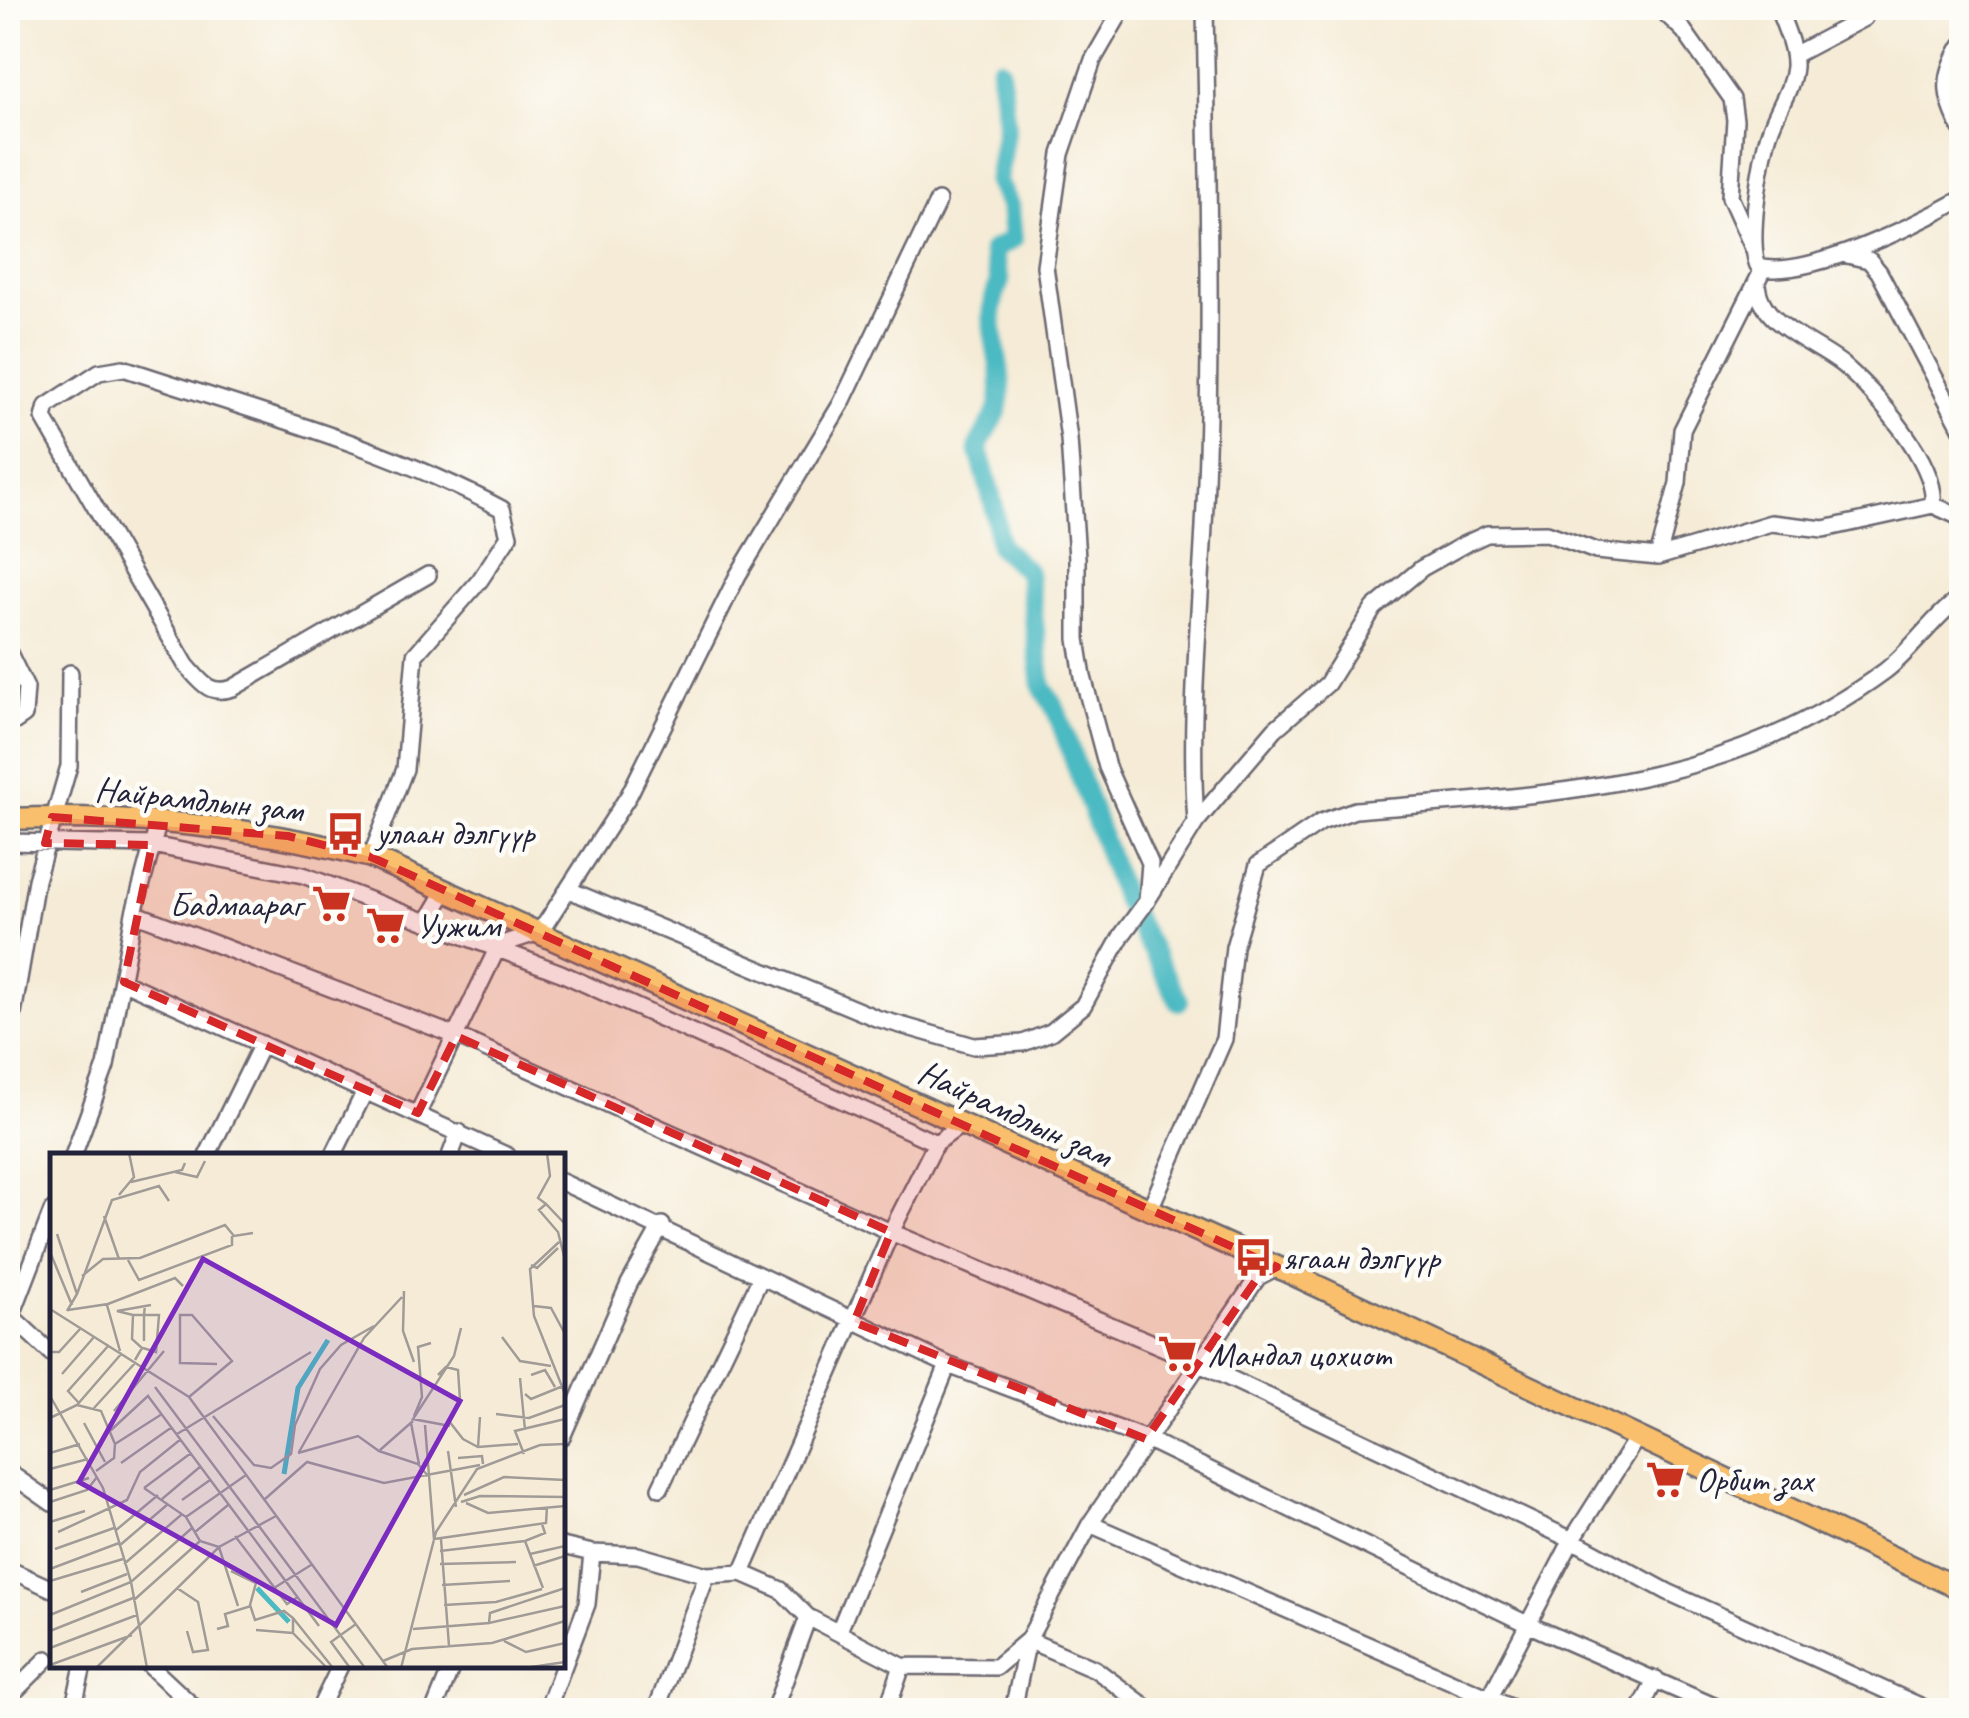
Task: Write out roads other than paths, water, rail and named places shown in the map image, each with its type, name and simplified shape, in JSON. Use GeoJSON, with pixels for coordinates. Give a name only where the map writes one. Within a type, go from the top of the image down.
{"type":"FeatureCollection","features":[{"type":"Feature","properties":{"kind":"main road","name":"Найрамдлын зам"},"geometry":{"type":"LineString","coordinates":[[8,820],[52,818],[155,835],[288,836],[371,857],[1277,1267],[1962,1590]]}},
{"type":"Feature","properties":{"kind":"street"},"geometry":{"type":"LineString","coordinates":[[1123,8],[1092,60],[1060,154],[1044,266],[1069,439],[1077,639],[1083,678],[1107,767],[1150,863],[1146,902]]}},
{"type":"Feature","properties":{"kind":"street"},"geometry":{"type":"LineString","coordinates":[[1196,822],[1191,747],[1204,526],[1208,247],[1204,8]]}},
{"type":"Feature","properties":{"kind":"street"},"geometry":{"type":"LineString","coordinates":[[1660,8],[1684,31],[1732,99],[1735,120],[1730,198],[1752,248],[1763,305],[1784,326],[1844,366],[1899,427],[1935,485],[1933,505]]}},
{"type":"Feature","properties":{"kind":"street"},"geometry":{"type":"LineString","coordinates":[[1752,248],[1761,166],[1770,130],[1794,73],[1794,55],[1778,8]]}},
{"type":"Feature","properties":{"kind":"street"},"geometry":{"type":"LineString","coordinates":[[1794,55],[1864,18]]}},
{"type":"Feature","properties":{"kind":"street"},"geometry":{"type":"LineString","coordinates":[[1962,46],[1946,70],[1946,96],[1962,130]]}},
{"type":"Feature","properties":{"kind":"street"},"geometry":{"type":"LineString","coordinates":[[1658,557],[1678,482],[1682,430],[1760,276],[1843,254],[1962,199]]}},
{"type":"Feature","properties":{"kind":"street"},"geometry":{"type":"LineString","coordinates":[[418,1113],[497,949],[536,933],[570,890],[629,795],[738,575],[841,404],[938,200]]}},
{"type":"Feature","properties":{"kind":"street"},"geometry":{"type":"LineString","coordinates":[[1843,254],[1869,260],[1879,272],[1962,429]]}},
{"type":"Feature","properties":{"kind":"street"},"geometry":{"type":"LineString","coordinates":[[371,857],[405,769],[415,655],[480,580],[508,536],[502,510],[465,489],[123,368],[99,372],[46,406],[44,418],[186,665],[205,687],[218,692],[232,688],[428,575]]}},
{"type":"Feature","properties":{"kind":"street"},"geometry":{"type":"LineString","coordinates":[[570,890],[876,1018],[974,1046],[1023,1043],[1066,1022],[1083,1006],[1122,935],[1196,822],[1275,729],[1328,684],[1374,608],[1444,555],[1487,534],[1547,532],[1596,551],[1658,557],[1772,523],[1824,529],[1933,505],[1962,518]]}},
{"type":"Feature","properties":{"kind":"street"},"geometry":{"type":"LineString","coordinates":[[1149,1211],[1224,1040],[1242,913],[1258,865],[1270,854],[1321,822],[1355,810],[1608,786],[1732,756],[1792,727],[1887,670],[1962,597]]}},
{"type":"Feature","properties":{"kind":"street"},"geometry":{"type":"LineString","coordinates":[[8,652],[28,700],[24,715],[8,726]]}},
{"type":"Feature","properties":{"kind":"street"},"geometry":{"type":"LineString","coordinates":[[8,1044],[45,843],[69,766],[70,673]]}},
{"type":"Feature","properties":{"kind":"street"},"geometry":{"type":"LineString","coordinates":[[74,1153],[106,1066],[134,913],[155,835]]}},
{"type":"Feature","properties":{"kind":"street"},"geometry":{"type":"LineString","coordinates":[[8,842],[155,835],[304,874],[561,972],[936,1143]]}},
{"type":"Feature","properties":{"kind":"street"},"geometry":{"type":"LineString","coordinates":[[428,922],[446,890]]}},
{"type":"Feature","properties":{"kind":"street"},"geometry":{"type":"LineString","coordinates":[[134,913],[456,1036],[1196,1365],[1572,1540],[1668,1592],[1929,1710]]}},
{"type":"Feature","properties":{"kind":"street"},"geometry":{"type":"LineString","coordinates":[[124,982],[502,1153]]}},
{"type":"Feature","properties":{"kind":"street"},"geometry":{"type":"LineString","coordinates":[[208,1153],[262,1044]]}},
{"type":"Feature","properties":{"kind":"street"},"geometry":{"type":"LineString","coordinates":[[335,1153],[365,1090]]}},
{"type":"Feature","properties":{"kind":"street"},"geometry":{"type":"LineString","coordinates":[[742,1573],[891,1232],[936,1143],[962,1124]]}},
{"type":"Feature","properties":{"kind":"street"},"geometry":{"type":"LineString","coordinates":[[451,1153],[460,1132]]}},
{"type":"Feature","properties":{"kind":"street"},"geometry":{"type":"LineString","coordinates":[[565,1183],[662,1226],[760,1279],[948,1365],[1146,1439],[1527,1624],[1722,1710]]}},
{"type":"Feature","properties":{"kind":"street"},"geometry":{"type":"LineString","coordinates":[[50,1216],[10,1314],[24,1333],[50,1352]]}},
{"type":"Feature","properties":{"kind":"street"},"geometry":{"type":"LineString","coordinates":[[565,1430],[629,1284],[662,1226]]}},
{"type":"Feature","properties":{"kind":"street"},"geometry":{"type":"LineString","coordinates":[[1013,1710],[1028,1640],[1090,1524],[1258,1277],[1277,1267]]}},
{"type":"Feature","properties":{"kind":"street"},"geometry":{"type":"LineString","coordinates":[[660,1488],[760,1279]]}},
{"type":"Feature","properties":{"kind":"street"},"geometry":{"type":"LineString","coordinates":[[839,1631],[948,1365]]}},
{"type":"Feature","properties":{"kind":"street"},"geometry":{"type":"LineString","coordinates":[[1489,1699],[1572,1540],[1636,1438]]}},
{"type":"Feature","properties":{"kind":"street"},"geometry":{"type":"LineString","coordinates":[[8,1472],[50,1502]]}},
{"type":"Feature","properties":{"kind":"street"},"geometry":{"type":"LineString","coordinates":[[1090,1524],[1517,1710]]}},
{"type":"Feature","properties":{"kind":"street"},"geometry":{"type":"LineString","coordinates":[[565,1547],[592,1553],[638,1555],[707,1575],[742,1573],[781,1590],[808,1617],[902,1666],[996,1666],[1028,1640]]}},
{"type":"Feature","properties":{"kind":"street"},"geometry":{"type":"LineString","coordinates":[[565,1663],[588,1604],[592,1553]]}},
{"type":"Feature","properties":{"kind":"street"},"geometry":{"type":"LineString","coordinates":[[8,1569],[50,1588]]}},
{"type":"Feature","properties":{"kind":"street"},"geometry":{"type":"LineString","coordinates":[[656,1710],[707,1575]]}},
{"type":"Feature","properties":{"kind":"street"},"geometry":{"type":"LineString","coordinates":[[774,1710],[808,1617]]}},
{"type":"Feature","properties":{"kind":"street"},"geometry":{"type":"LineString","coordinates":[[1028,1640],[1095,1669],[1150,1710]]}},
{"type":"Feature","properties":{"kind":"street"},"geometry":{"type":"LineString","coordinates":[[8,1698],[46,1659]]}},
{"type":"Feature","properties":{"kind":"street"},"geometry":{"type":"LineString","coordinates":[[886,1710],[902,1666]]}},
{"type":"Feature","properties":{"kind":"street"},"geometry":{"type":"LineString","coordinates":[[73,1710],[82,1668]]}},
{"type":"Feature","properties":{"kind":"street"},"geometry":{"type":"LineString","coordinates":[[152,1668],[197,1710]]}},
{"type":"Feature","properties":{"kind":"street"},"geometry":{"type":"LineString","coordinates":[[319,1710],[339,1668]]}},
{"type":"Feature","properties":{"kind":"street"},"geometry":{"type":"LineString","coordinates":[[434,1710],[451,1668]]}},
{"type":"Feature","properties":{"kind":"street"},"geometry":{"type":"LineString","coordinates":[[547,1710],[563,1668]]}},
{"type":"Feature","properties":{"kind":"street"},"geometry":{"type":"LineString","coordinates":[[1640,1710],[1656,1679]]}},
{"type":"Feature","properties":{"kind":"waterway"},"geometry":{"type":"LineString","coordinates":[[1000,68],[1006,126],[997,182],[1010,207],[1013,239],[992,251],[1000,282],[992,312],[1001,391],[997,411],[978,448],[994,506],[999,546],[1028,572],[1042,687],[1056,710],[1123,896],[1179,1001]]}},
{"type":"Feature","properties":{"kind":"place","name":"улаан дэлгүүр"},"geometry":{"type":"Point","coordinates":[346,832]}},
{"type":"Feature","properties":{"kind":"place","name":"Бадмаараг"},"geometry":{"type":"Point","coordinates":[332,904]}},
{"type":"Feature","properties":{"kind":"place","name":"Уужим"},"geometry":{"type":"Point","coordinates":[386,925]}},
{"type":"Feature","properties":{"kind":"place","name":"ягаан дэлгүүр"},"geometry":{"type":"Point","coordinates":[1253,1257]}},
{"type":"Feature","properties":{"kind":"place","name":"Мандал цохиот"},"geometry":{"type":"Point","coordinates":[1178,1354]}},
{"type":"Feature","properties":{"kind":"place","name":"Орбит зах"},"geometry":{"type":"Point","coordinates":[1666,1479]}}]}
